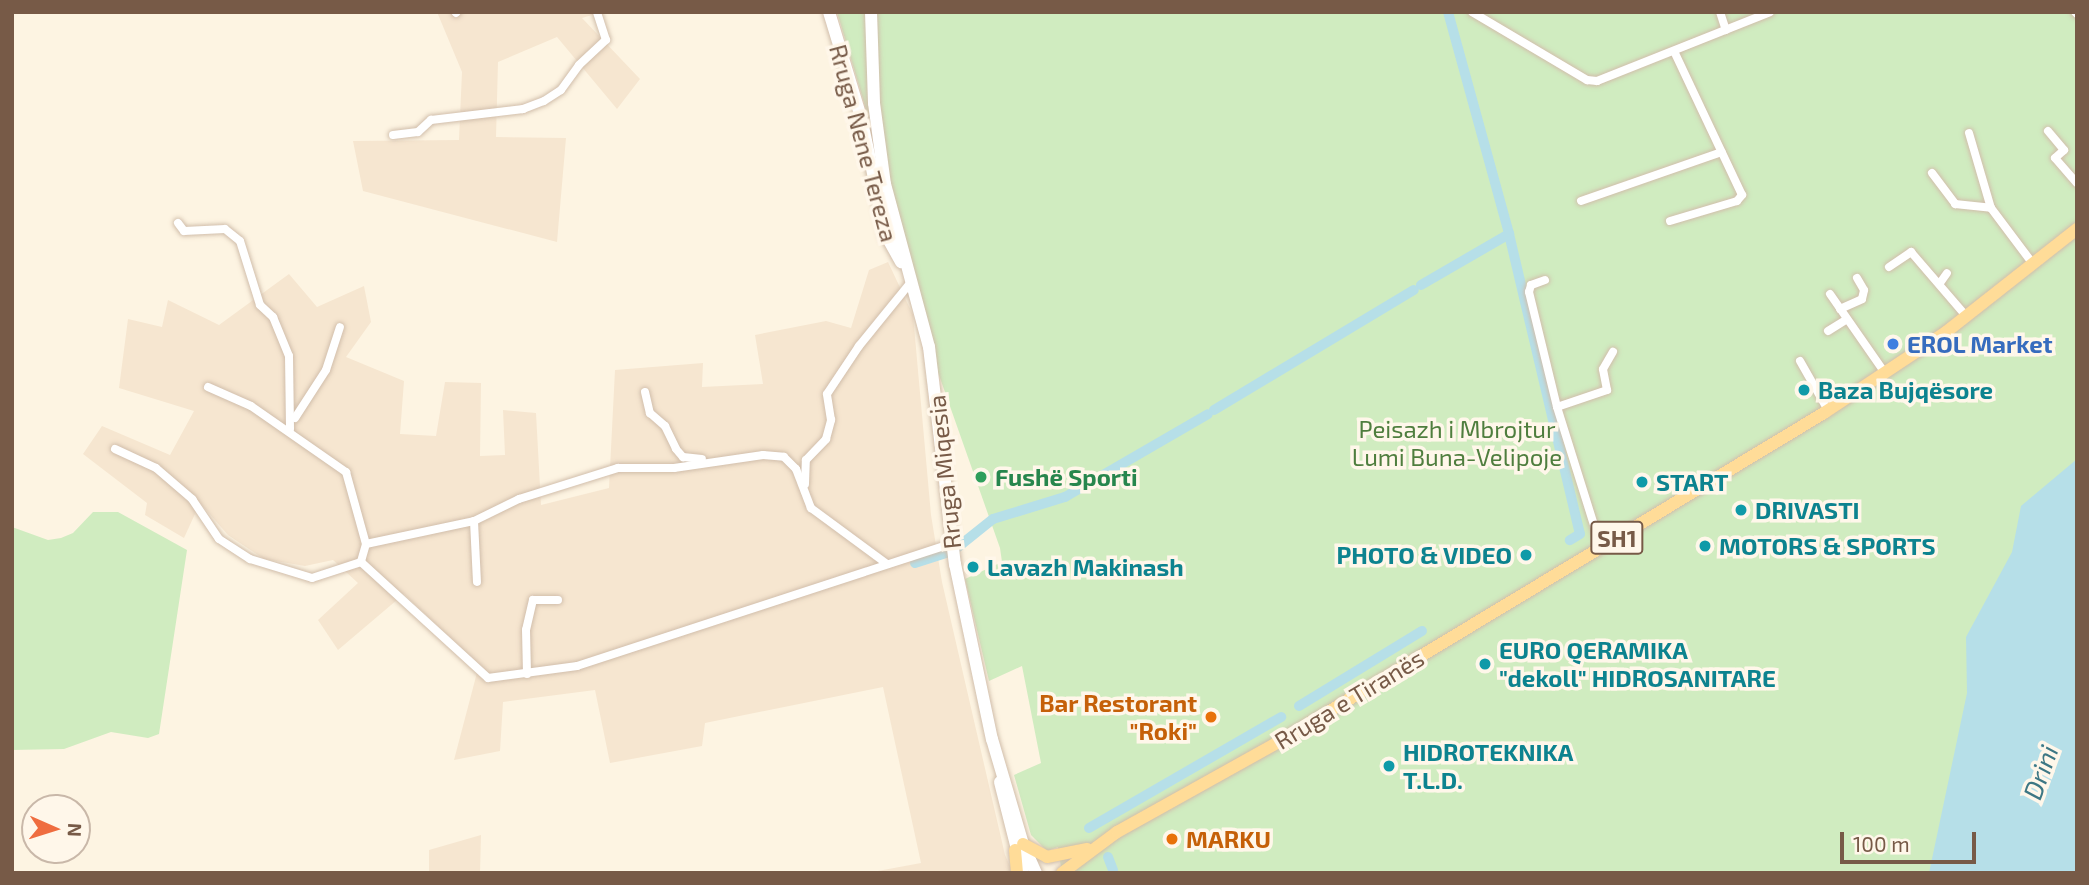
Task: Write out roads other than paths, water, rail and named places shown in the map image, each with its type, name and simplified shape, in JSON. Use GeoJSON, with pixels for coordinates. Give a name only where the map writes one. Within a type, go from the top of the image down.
{"type":"FeatureCollection","features":[{"type":"Feature","properties":{"kind":"main road","name":"Rruga Nene Tereza"},"geometry":{"type":"LineString","coordinates":[[829,12],[861,117],[886,235],[907,269]]}},
{"type":"Feature","properties":{"kind":"main road","name":"Rruga Miqesia"},"geometry":{"type":"LineString","coordinates":[[871,12],[874,103],[885,184],[933,369],[951,546],[1023,873]]}},
{"type":"Feature","properties":{"kind":"main road","name":"Rruga e Tiranës"},"geometry":{"type":"LineString","coordinates":[[1094,847],[1828,410],[1966,316],[2077,229]]}},
{"type":"Feature","properties":{"kind":"main road","name":"Rruga Miqesia"},"geometry":{"type":"LineString","coordinates":[[1019,847],[1036,873]]}},
{"type":"Feature","properties":{"kind":"main road"},"geometry":{"type":"LineString","coordinates":[[1017,873],[1019,847],[1047,858],[1094,847]]}},
{"type":"Feature","properties":{"kind":"main road","name":"SH1"},"geometry":{"type":"LineString","coordinates":[[1062,873],[1094,847]]}},
{"type":"Feature","properties":{"kind":"street"},"geometry":{"type":"LineString","coordinates":[[393,135],[418,132],[431,120],[523,109],[544,101],[561,90],[579,65],[606,40],[597,12]]}},
{"type":"Feature","properties":{"kind":"street"},"geometry":{"type":"LineString","coordinates":[[1472,12],[1587,80],[1597,81],[1770,12]]}},
{"type":"Feature","properties":{"kind":"street"},"geometry":{"type":"LineString","coordinates":[[1720,12],[1726,30]]}},
{"type":"Feature","properties":{"kind":"street"},"geometry":{"type":"LineString","coordinates":[[1670,221],[1741,198],[1675,52]]}},
{"type":"Feature","properties":{"kind":"street"},"geometry":{"type":"LineString","coordinates":[[2048,131],[2064,150],[2055,158],[2077,183]]}},
{"type":"Feature","properties":{"kind":"street"},"geometry":{"type":"LineString","coordinates":[[1969,133],[1991,208],[2033,264]]}},
{"type":"Feature","properties":{"kind":"street"},"geometry":{"type":"LineString","coordinates":[[1581,201],[1722,152]]}},
{"type":"Feature","properties":{"kind":"street"},"geometry":{"type":"LineString","coordinates":[[1932,173],[1955,204],[1991,208]]}},
{"type":"Feature","properties":{"kind":"street"},"geometry":{"type":"LineString","coordinates":[[178,223],[184,231],[225,229],[240,241],[260,304],[273,317],[289,356],[291,426]]}},
{"type":"Feature","properties":{"kind":"street"},"geometry":{"type":"LineString","coordinates":[[1889,267],[1911,251],[1966,316]]}},
{"type":"Feature","properties":{"kind":"street"},"geometry":{"type":"LineString","coordinates":[[1940,283],[1947,274]]}},
{"type":"Feature","properties":{"kind":"street"},"geometry":{"type":"LineString","coordinates":[[1840,309],[1862,299],[1864,290],[1857,278]]}},
{"type":"Feature","properties":{"kind":"street"},"geometry":{"type":"LineString","coordinates":[[1545,280],[1531,285],[1529,292],[1557,407],[1601,547]]}},
{"type":"Feature","properties":{"kind":"street"},"geometry":{"type":"LineString","coordinates":[[805,488],[806,460],[826,439],[831,420],[827,394],[911,282]]}},
{"type":"Feature","properties":{"kind":"street"},"geometry":{"type":"LineString","coordinates":[[1830,294],[1885,373]]}},
{"type":"Feature","properties":{"kind":"street"},"geometry":{"type":"LineString","coordinates":[[1828,331],[1847,318]]}},
{"type":"Feature","properties":{"kind":"street"},"geometry":{"type":"LineString","coordinates":[[291,426],[326,370],[341,327]]}},
{"type":"Feature","properties":{"kind":"street"},"geometry":{"type":"LineString","coordinates":[[1557,407],[1607,390],[1603,369],[1613,352]]}},
{"type":"Feature","properties":{"kind":"street"},"geometry":{"type":"LineString","coordinates":[[1800,361],[1828,410]]}},
{"type":"Feature","properties":{"kind":"street"},"geometry":{"type":"LineString","coordinates":[[208,387],[291,426],[350,478],[366,544],[361,562]]}},
{"type":"Feature","properties":{"kind":"street"},"geometry":{"type":"LineString","coordinates":[[645,392],[650,413],[665,426],[683,457],[719,461]]}},
{"type":"Feature","properties":{"kind":"street"},"geometry":{"type":"LineString","coordinates":[[115,449],[156,468],[192,499],[219,539],[250,559],[312,578],[361,562]]}},
{"type":"Feature","properties":{"kind":"street"},"geometry":{"type":"LineString","coordinates":[[366,544],[474,521],[519,499],[618,468],[763,455],[784,457],[796,469],[811,508],[887,564]]}},
{"type":"Feature","properties":{"kind":"street"},"geometry":{"type":"LineString","coordinates":[[474,521],[477,582]]}},
{"type":"Feature","properties":{"kind":"street"},"geometry":{"type":"LineString","coordinates":[[361,562],[478,674],[488,678],[577,666],[887,564],[951,546]]}},
{"type":"Feature","properties":{"kind":"street"},"geometry":{"type":"LineString","coordinates":[[527,674],[526,629],[533,600],[558,600]]}},
{"type":"Feature","properties":{"kind":"water","name":"Drini"},"geometry":{"type":"Polygon","coordinates":[[[2077,459],[2077,873],[1929,873],[1967,693],[1966,637],[2012,552],[2021,506],[2077,459]]]}},
{"type":"Feature","properties":{"kind":"waterway"},"geometry":{"type":"LineString","coordinates":[[1448,12],[1509,234],[1580,534],[1570,540]]}},
{"type":"Feature","properties":{"kind":"waterway"},"geometry":{"type":"LineString","coordinates":[[1421,285],[1509,234]]}},
{"type":"Feature","properties":{"kind":"waterway"},"geometry":{"type":"LineString","coordinates":[[1214,410],[1414,290]]}},
{"type":"Feature","properties":{"kind":"waterway"},"geometry":{"type":"LineString","coordinates":[[915,563],[953,551],[993,519],[1065,497],[1208,414]]}},
{"type":"Feature","properties":{"kind":"waterway"},"geometry":{"type":"LineString","coordinates":[[1299,706],[1422,631]]}},
{"type":"Feature","properties":{"kind":"waterway"},"geometry":{"type":"LineString","coordinates":[[1089,828],[1281,717]]}},
{"type":"Feature","properties":{"kind":"waterway"},"geometry":{"type":"LineString","coordinates":[[1108,857],[1113,870]]}},
{"type":"Feature","properties":{"kind":"place","name":"EROL Market"},"geometry":{"type":"Point","coordinates":[1893,344]}},
{"type":"Feature","properties":{"kind":"place","name":"Baza Bujqësore"},"geometry":{"type":"Point","coordinates":[1804,390]}},
{"type":"Feature","properties":{"kind":"place","name":"Fushë Sporti"},"geometry":{"type":"Point","coordinates":[981,477]}},
{"type":"Feature","properties":{"kind":"place","name":"START"},"geometry":{"type":"Point","coordinates":[1642,482]}},
{"type":"Feature","properties":{"kind":"place","name":"DRIVASTI"},"geometry":{"type":"Point","coordinates":[1741,510]}},
{"type":"Feature","properties":{"kind":"place","name":"MOTORS & SPORTS"},"geometry":{"type":"Point","coordinates":[1705,546]}},
{"type":"Feature","properties":{"kind":"place","name":"PHOTO & VIDEO"},"geometry":{"type":"Point","coordinates":[1526,555]}},
{"type":"Feature","properties":{"kind":"place","name":"Lavazh Makinash"},"geometry":{"type":"Point","coordinates":[973,567]}},
{"type":"Feature","properties":{"kind":"place","name":"EURO QERAMIKA \"dekoll\" HIDROSANITARE"},"geometry":{"type":"Point","coordinates":[1485,664]}},
{"type":"Feature","properties":{"kind":"place","name":"Bar Restorant \"Roki\""},"geometry":{"type":"Point","coordinates":[1211,717]}},
{"type":"Feature","properties":{"kind":"place","name":"HIDROTEKNIKA T.L.D."},"geometry":{"type":"Point","coordinates":[1389,766]}},
{"type":"Feature","properties":{"kind":"place","name":"MARKU"},"geometry":{"type":"Point","coordinates":[1172,839]}},
{"type":"Feature","properties":{"kind":"park label","name":"Peisazh i Mbrojtur Lumi Buna-Velipoje"},"geometry":{"type":"Point","coordinates":[1457,443]}}]}
